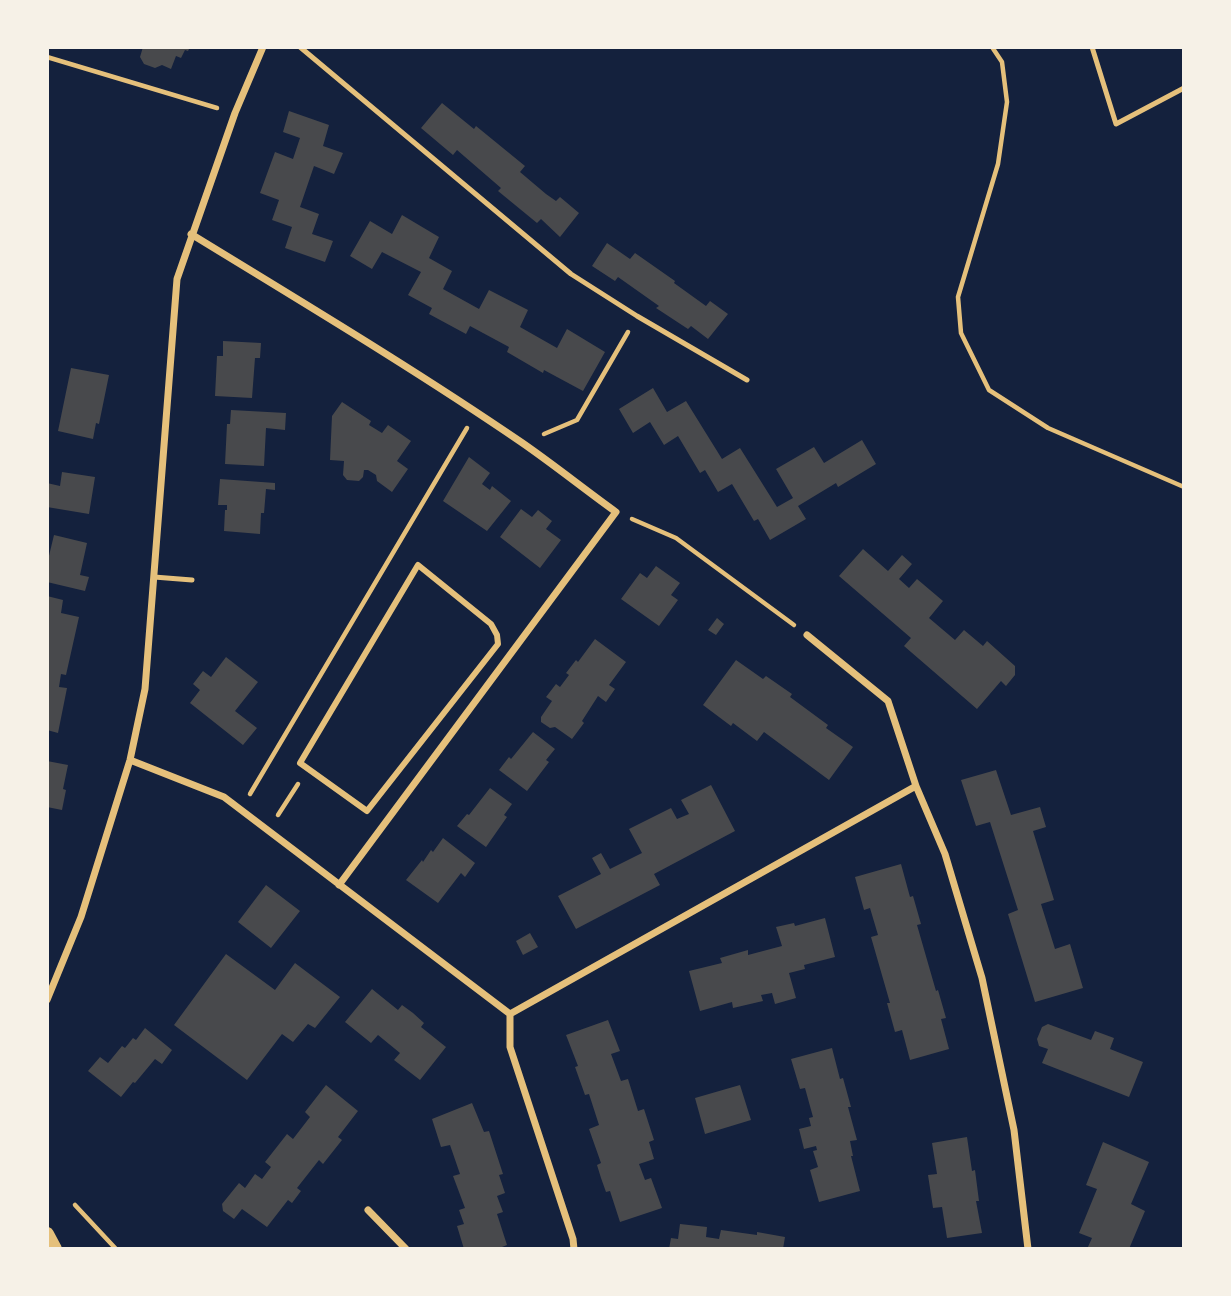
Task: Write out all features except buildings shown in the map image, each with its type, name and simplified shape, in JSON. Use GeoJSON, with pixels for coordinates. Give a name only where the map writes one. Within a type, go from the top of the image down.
{"type":"FeatureCollection","features":[{"type":"Feature","properties":{"kind":"main road"},"geometry":{"type":"LineString","coordinates":[[47,1234],[55,1249]]}},
{"type":"Feature","properties":{"kind":"street"},"geometry":{"type":"LineString","coordinates":[[47,1000],[81,917],[130,760],[145,689],[177,279],[235,113],[263,47]]}},
{"type":"Feature","properties":{"kind":"street"},"geometry":{"type":"LineString","coordinates":[[191,234],[476,412],[616,512],[339,885]]}},
{"type":"Feature","properties":{"kind":"street"},"geometry":{"type":"LineString","coordinates":[[418,565],[491,624],[498,644],[367,811],[307,768],[300,763],[418,565]]}},
{"type":"Feature","properties":{"kind":"street"},"geometry":{"type":"LineString","coordinates":[[807,635],[888,701],[916,786],[945,854],[982,978],[1014,1130],[1028,1249]]}},
{"type":"Feature","properties":{"kind":"street"},"geometry":{"type":"LineString","coordinates":[[130,760],[224,797],[510,1014]]}},
{"type":"Feature","properties":{"kind":"street"},"geometry":{"type":"LineString","coordinates":[[510,1014],[916,786]]}},
{"type":"Feature","properties":{"kind":"street"},"geometry":{"type":"LineString","coordinates":[[510,1014],[510,1047],[574,1249]]}},
{"type":"Feature","properties":{"kind":"street"},"geometry":{"type":"LineString","coordinates":[[368,1210],[406,1249]]}},
{"type":"Feature","properties":{"kind":"lane"},"geometry":{"type":"LineString","coordinates":[[300,47],[571,274],[747,380]]}},
{"type":"Feature","properties":{"kind":"lane"},"geometry":{"type":"LineString","coordinates":[[1092,47],[1116,124],[1184,88]]}},
{"type":"Feature","properties":{"kind":"lane"},"geometry":{"type":"LineString","coordinates":[[154,577],[192,580]]}},
{"type":"Feature","properties":{"kind":"path"},"geometry":{"type":"LineString","coordinates":[[992,47],[1002,62],[1007,102],[998,164],[958,297],[961,333],[989,390],[1048,428],[1184,487]]}},
{"type":"Feature","properties":{"kind":"path"},"geometry":{"type":"LineString","coordinates":[[47,57],[235,113]]}},
{"type":"Feature","properties":{"kind":"path"},"geometry":{"type":"LineString","coordinates":[[522,443],[577,421],[637,316]]}},
{"type":"Feature","properties":{"kind":"path"},"geometry":{"type":"LineString","coordinates":[[240,810],[476,412]]}},
{"type":"Feature","properties":{"kind":"path"},"geometry":{"type":"LineString","coordinates":[[616,512],[676,538],[807,635]]}},
{"type":"Feature","properties":{"kind":"path"},"geometry":{"type":"LineString","coordinates":[[268,831],[307,768]]}},
{"type":"Feature","properties":{"kind":"path"},"geometry":{"type":"LineString","coordinates":[[75,1205],[116,1249]]}}]}
